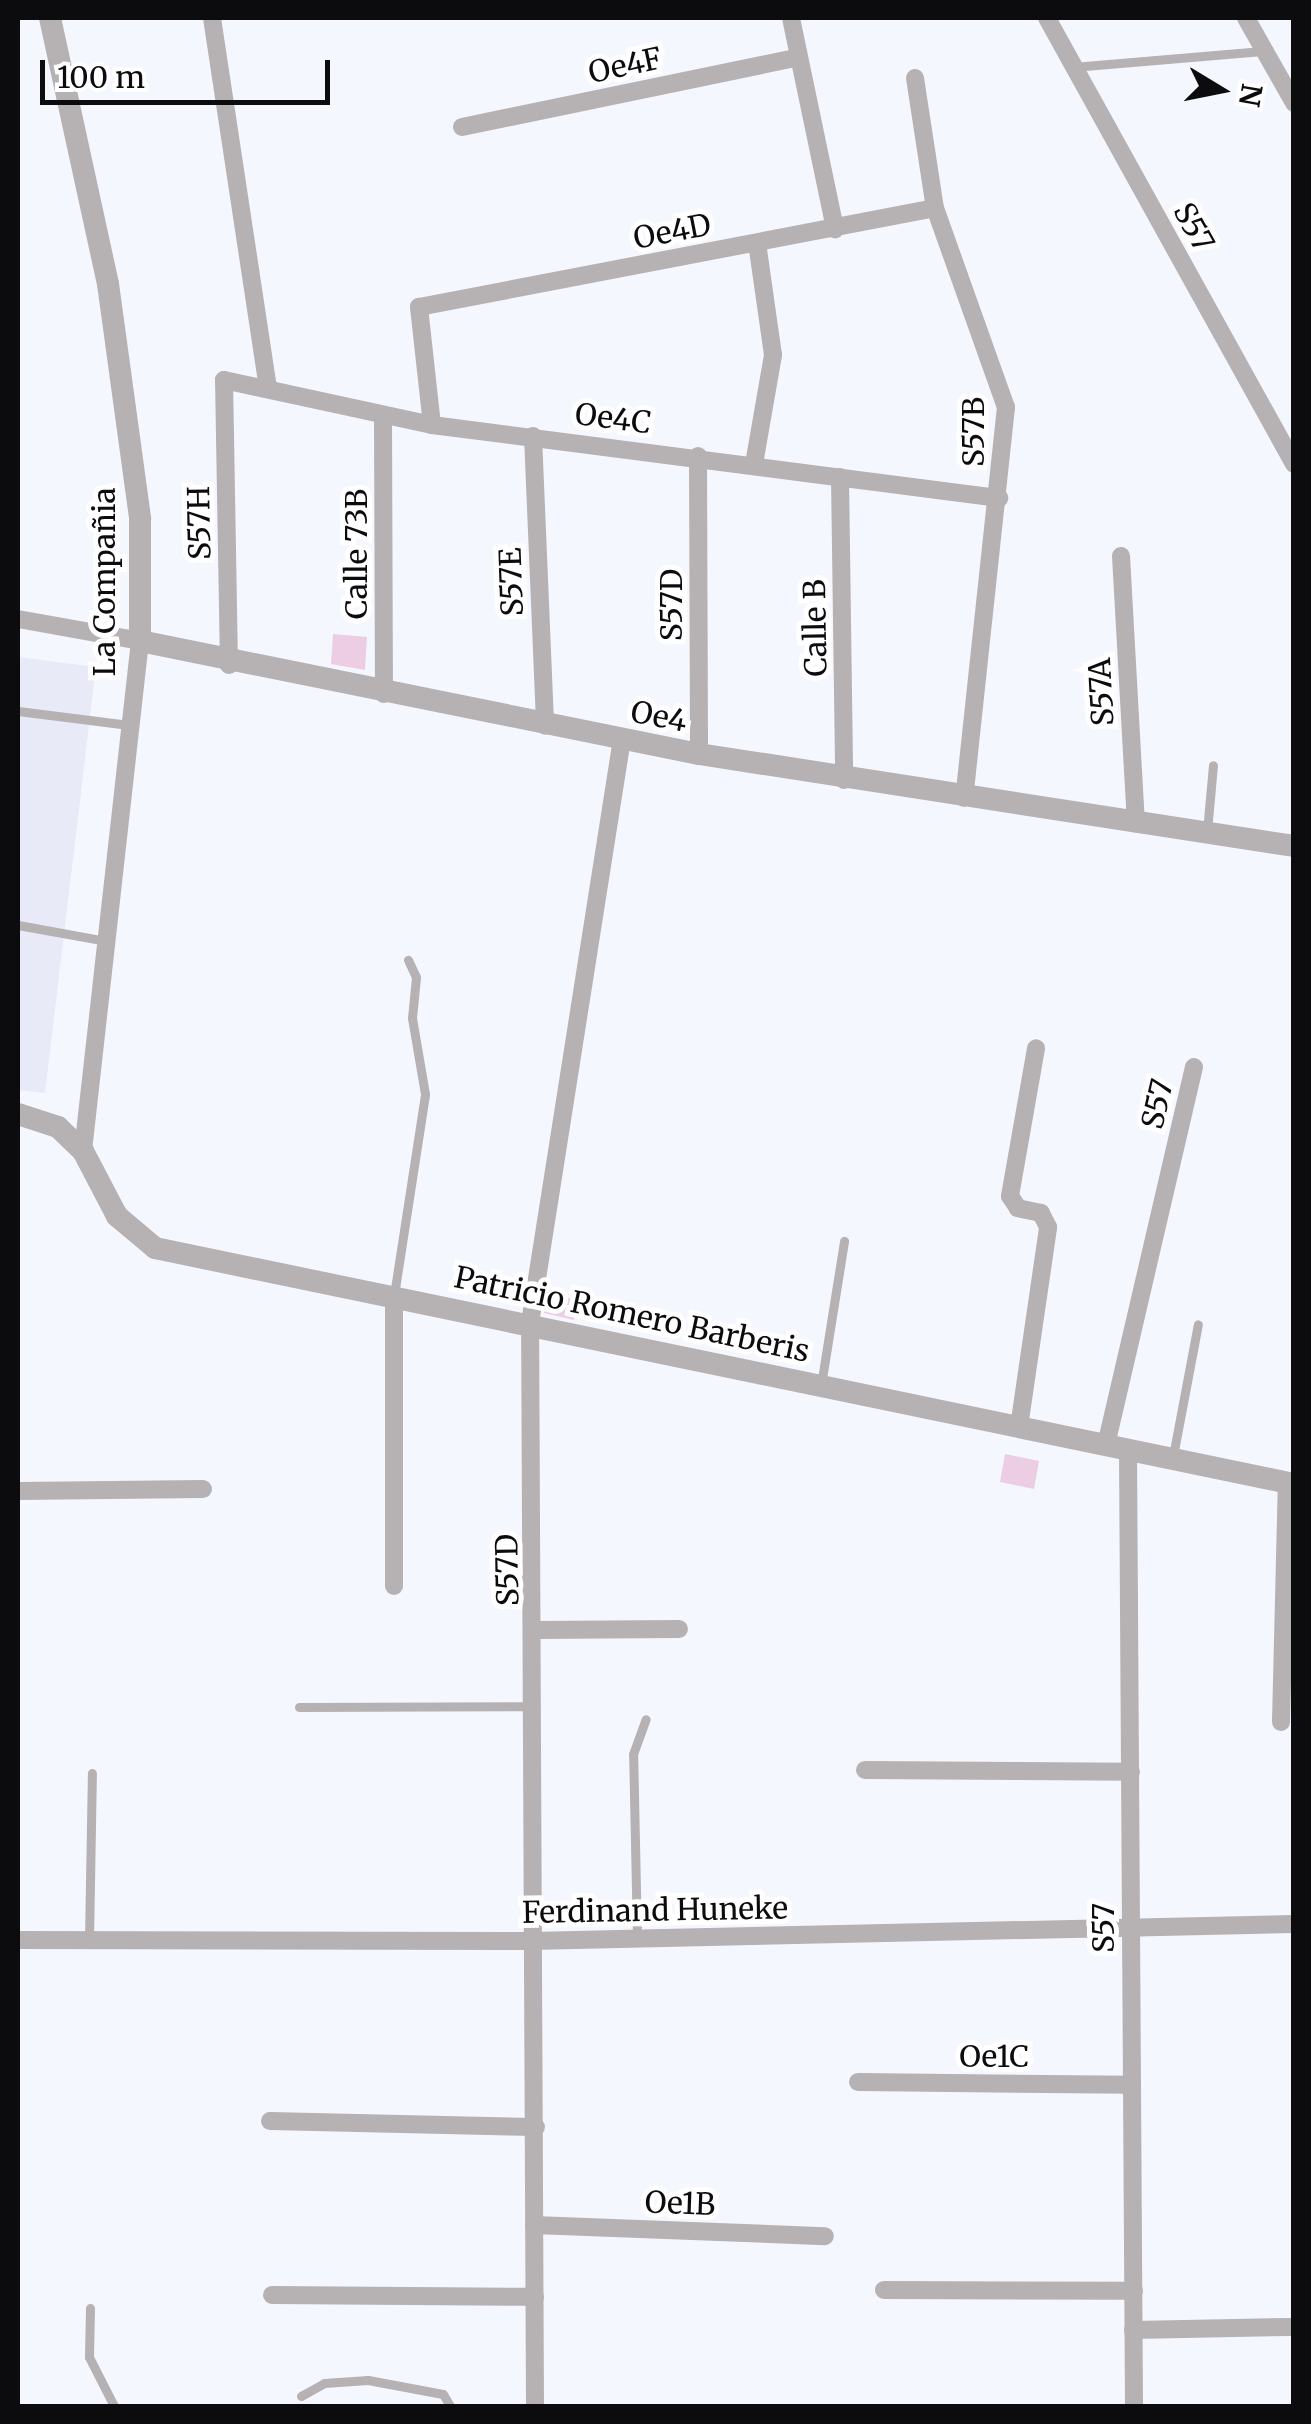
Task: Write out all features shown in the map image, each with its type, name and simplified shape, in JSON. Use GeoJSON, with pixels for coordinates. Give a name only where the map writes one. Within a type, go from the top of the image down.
{"type":"FeatureCollection","features":[{"type":"Feature","properties":{"kind":"street","name":"La Compañia"},"geometry":{"type":"LineString","coordinates":[[50,18],[108,284],[140,518],[140,641],[83,1151]]}},
{"type":"Feature","properties":{"kind":"street"},"geometry":{"type":"LineString","coordinates":[[212,18],[268,386]]}},
{"type":"Feature","properties":{"kind":"street"},"geometry":{"type":"LineString","coordinates":[[791,18],[835,228]]}},
{"type":"Feature","properties":{"kind":"street","name":"S57"},"geometry":{"type":"LineString","coordinates":[[1047,18],[1294,464]]}},
{"type":"Feature","properties":{"kind":"street"},"geometry":{"type":"LineString","coordinates":[[1246,18],[1293,99]]}},
{"type":"Feature","properties":{"kind":"street","name":"Oe4F"},"geometry":{"type":"LineString","coordinates":[[462,127],[799,57]]}},
{"type":"Feature","properties":{"kind":"street","name":"S57B"},"geometry":{"type":"LineString","coordinates":[[915,78],[935,208],[1002,392],[999,498],[964,798]]}},
{"type":"Feature","properties":{"kind":"street","name":"Oe4D"},"geometry":{"type":"LineString","coordinates":[[432,425],[419,307],[935,208]]}},
{"type":"Feature","properties":{"kind":"street"},"geometry":{"type":"LineString","coordinates":[[754,464],[773,355],[757,243]]}},
{"type":"Feature","properties":{"kind":"street","name":"Oe4C"},"geometry":{"type":"LineString","coordinates":[[224,380],[268,386],[432,425],[698,456],[999,498]]}},
{"type":"Feature","properties":{"kind":"street","name":"S57H"},"geometry":{"type":"LineString","coordinates":[[224,380],[229,665]]}},
{"type":"Feature","properties":{"kind":"street","name":"Calle 73B"},"geometry":{"type":"LineString","coordinates":[[383,415],[384,694]]}},
{"type":"Feature","properties":{"kind":"street","name":"S57E"},"geometry":{"type":"LineString","coordinates":[[533,436],[544,726]]}},
{"type":"Feature","properties":{"kind":"street","name":"S57D"},"geometry":{"type":"LineString","coordinates":[[698,456],[700,754]]}},
{"type":"Feature","properties":{"kind":"street","name":"Calle B"},"geometry":{"type":"LineString","coordinates":[[840,477],[844,780]]}},
{"type":"Feature","properties":{"kind":"street","name":"S57A"},"geometry":{"type":"LineString","coordinates":[[1121,556],[1136,824]]}},
{"type":"Feature","properties":{"kind":"street","name":"Oe4"},"geometry":{"type":"LineString","coordinates":[[18,620],[140,641],[229,665],[844,780],[1294,846]]}},
{"type":"Feature","properties":{"kind":"street","name":"S57D"},"geometry":{"type":"LineString","coordinates":[[536,2406],[531,1941],[536,1630],[530,1323],[622,739]]}},
{"type":"Feature","properties":{"kind":"street"},"geometry":{"type":"LineString","coordinates":[[1019,1427],[1048,1227],[1041,1213],[1018,1208],[1010,1196],[1036,1048]]}},
{"type":"Feature","properties":{"kind":"street","name":"S57"},"geometry":{"type":"LineString","coordinates":[[1134,2406],[1131,1772],[1118,1447],[1194,1067]]}},
{"type":"Feature","properties":{"kind":"street","name":"Patricio Romero Barberis"},"geometry":{"type":"LineString","coordinates":[[18,1114],[58,1127],[83,1151],[117,1216],[155,1248],[1290,1484]]}},
{"type":"Feature","properties":{"kind":"street"},"geometry":{"type":"LineString","coordinates":[[394,1295],[394,1586]]}},
{"type":"Feature","properties":{"kind":"street"},"geometry":{"type":"LineString","coordinates":[[1281,1722],[1290,1484]]}},
{"type":"Feature","properties":{"kind":"street"},"geometry":{"type":"LineString","coordinates":[[18,1491],[203,1489]]}},
{"type":"Feature","properties":{"kind":"street"},"geometry":{"type":"LineString","coordinates":[[536,1630],[679,1629]]}},
{"type":"Feature","properties":{"kind":"street"},"geometry":{"type":"LineString","coordinates":[[865,1770],[1131,1772]]}},
{"type":"Feature","properties":{"kind":"street","name":"Ferdinand Huneke"},"geometry":{"type":"LineString","coordinates":[[18,1940],[531,1941],[1294,1924]]}},
{"type":"Feature","properties":{"kind":"street","name":"Oe1C"},"geometry":{"type":"LineString","coordinates":[[858,2082],[1130,2085]]}},
{"type":"Feature","properties":{"kind":"street"},"geometry":{"type":"LineString","coordinates":[[270,2121],[536,2127]]}},
{"type":"Feature","properties":{"kind":"street","name":"Oe1B"},"geometry":{"type":"LineString","coordinates":[[534,2226],[824,2236]]}},
{"type":"Feature","properties":{"kind":"street"},"geometry":{"type":"LineString","coordinates":[[884,2290],[1134,2291]]}},
{"type":"Feature","properties":{"kind":"street"},"geometry":{"type":"LineString","coordinates":[[272,2295],[535,2297]]}},
{"type":"Feature","properties":{"kind":"street"},"geometry":{"type":"LineString","coordinates":[[1133,2330],[1294,2327]]}},
{"type":"Feature","properties":{"kind":"lane"},"geometry":{"type":"LineString","coordinates":[[1073,67],[1265,51]]}},
{"type":"Feature","properties":{"kind":"lane"},"geometry":{"type":"LineString","coordinates":[[18,712],[129,725]]}},
{"type":"Feature","properties":{"kind":"lane"},"geometry":{"type":"LineString","coordinates":[[1207,834],[1213,766]]}},
{"type":"Feature","properties":{"kind":"lane"},"geometry":{"type":"LineString","coordinates":[[18,925],[106,941]]}},
{"type":"Feature","properties":{"kind":"lane"},"geometry":{"type":"LineString","coordinates":[[394,1295],[425,1094],[412,1018],[416,976],[408,960]]}},
{"type":"Feature","properties":{"kind":"lane"},"geometry":{"type":"LineString","coordinates":[[822,1384],[844,1241]]}},
{"type":"Feature","properties":{"kind":"lane"},"geometry":{"type":"LineString","coordinates":[[1172,1459],[1198,1324]]}},
{"type":"Feature","properties":{"kind":"lane"},"geometry":{"type":"LineString","coordinates":[[299,1707],[534,1706]]}},
{"type":"Feature","properties":{"kind":"lane"},"geometry":{"type":"LineString","coordinates":[[637,1938],[633,1754],[646,1719]]}},
{"type":"Feature","properties":{"kind":"lane"},"geometry":{"type":"LineString","coordinates":[[89,1940],[92,1772]]}},
{"type":"Feature","properties":{"kind":"lane"},"geometry":{"type":"LineString","coordinates":[[90,2308],[89,2357],[114,2406]]}},
{"type":"Feature","properties":{"kind":"lane"},"geometry":{"type":"LineString","coordinates":[[301,2396],[324,2383],[368,2380],[443,2394],[450,2406]]}},
{"type":"Feature","properties":{"kind":"shaded area"},"geometry":{"type":"Polygon","coordinates":[[[18,657],[96,667],[45,1093],[18,1090],[18,657]]]}},
{"type":"Feature","properties":{"kind":"building"},"geometry":{"type":"Polygon","coordinates":[[[333,634],[367,637],[365,670],[331,664],[333,634]]]}},
{"type":"Feature","properties":{"kind":"building"},"geometry":{"type":"Polygon","coordinates":[[[547,1293],[578,1300],[574,1320],[544,1313],[547,1293]]]}},
{"type":"Feature","properties":{"kind":"building"},"geometry":{"type":"Polygon","coordinates":[[[1005,1454],[1039,1461],[1034,1489],[1000,1482],[1005,1454]]]}}]}
